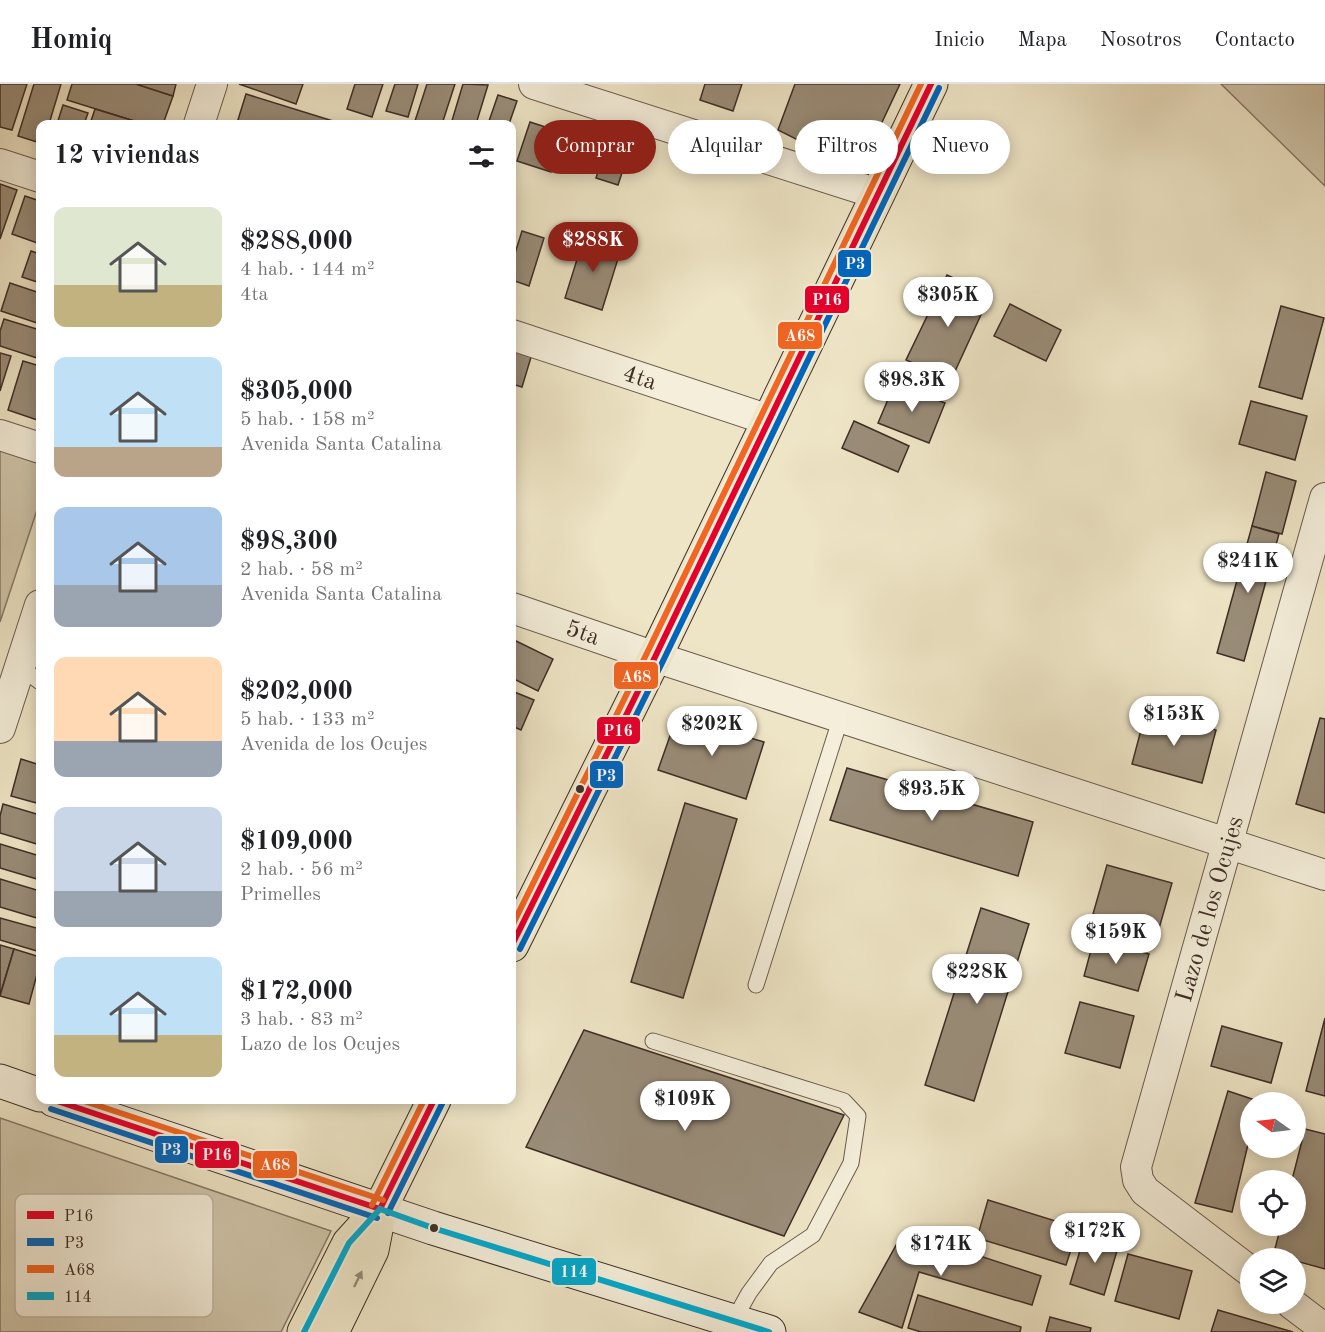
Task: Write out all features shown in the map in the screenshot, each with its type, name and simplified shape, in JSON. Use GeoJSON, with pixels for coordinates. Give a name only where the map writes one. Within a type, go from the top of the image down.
{"type":"FeatureCollection","features":[{"type":"Feature","properties":{"kind":"main road"},"geometry":{"type":"LineString","coordinates":[[516,937],[655,657],[932,84]]}},
{"type":"Feature","properties":{"kind":"main road"},"geometry":{"type":"LineString","coordinates":[[332,1332],[372,1250],[380,1209],[432,1104]]}},
{"type":"Feature","properties":{"kind":"main road"},"geometry":{"type":"LineString","coordinates":[[304,1332],[349,1243],[380,1209]]}},
{"type":"Feature","properties":{"kind":"street"},"geometry":{"type":"LineString","coordinates":[[200,120],[212,84]]}},
{"type":"Feature","properties":{"kind":"street"},"geometry":{"type":"LineString","coordinates":[[534,84],[878,194]]}},
{"type":"Feature","properties":{"kind":"street"},"geometry":{"type":"LineString","coordinates":[[0,164],[36,176]]}},
{"type":"Feature","properties":{"kind":"street","name":"4ta"},"geometry":{"type":"LineString","coordinates":[[516,335],[769,420]]}},
{"type":"Feature","properties":{"kind":"street"},"geometry":{"type":"LineString","coordinates":[[0,435],[36,447]]}},
{"type":"Feature","properties":{"kind":"street","name":"Lazo de los Ocujes"},"geometry":{"type":"LineString","coordinates":[[1240,1264],[1145,1191],[1138,1180],[1137,1167],[1325,498]]}},
{"type":"Feature","properties":{"kind":"street","name":"5ta"},"geometry":{"type":"LineString","coordinates":[[516,609],[655,657],[1325,875]]}},
{"type":"Feature","properties":{"kind":"street"},"geometry":{"type":"LineString","coordinates":[[0,727],[30,674],[36,633]]}},
{"type":"Feature","properties":{"kind":"street"},"geometry":{"type":"LineString","coordinates":[[0,1081],[36,1094]]}},
{"type":"Feature","properties":{"kind":"street"},"geometry":{"type":"LineString","coordinates":[[66,1104],[433,1228],[769,1332]]}},
{"type":"Feature","properties":{"kind":"street"},"geometry":{"type":"LineString","coordinates":[[1305,1314],[1325,1329]]}},
{"type":"Feature","properties":{"kind":"lane"},"geometry":{"type":"LineString","coordinates":[[756,985],[841,717]]}},
{"type":"Feature","properties":{"kind":"lane"},"geometry":{"type":"LineString","coordinates":[[653,1041],[844,1101],[858,1116],[851,1163],[813,1235],[771,1263],[749,1293],[734,1320]]}},
{"type":"Feature","properties":{"kind":"shaded area"},"geometry":{"type":"Polygon","coordinates":[[[1221,84],[1325,84],[1325,186],[1221,84]]]}},
{"type":"Feature","properties":{"kind":"shaded area"},"geometry":{"type":"Polygon","coordinates":[[[0,445],[36,458],[36,513],[0,622],[0,445]]]}},
{"type":"Feature","properties":{"kind":"shaded area"},"geometry":{"type":"Polygon","coordinates":[[[0,1118],[331,1231],[281,1332],[0,1332],[0,1118]]]}},
{"type":"Feature","properties":{"kind":"building"},"geometry":{"type":"Polygon","coordinates":[[[0,84],[27,84],[12,130],[0,127],[0,84]]]}},
{"type":"Feature","properties":{"kind":"building"},"geometry":{"type":"Polygon","coordinates":[[[34,84],[61,84],[50,120],[36,120],[36,142],[18,136],[34,84]]]}},
{"type":"Feature","properties":{"kind":"building"},"geometry":{"type":"Polygon","coordinates":[[[72,84],[136,84],[173,96],[164,120],[131,120],[67,100],[72,84]]]}},
{"type":"Feature","properties":{"kind":"building"},"geometry":{"type":"Polygon","coordinates":[[[136,84],[176,84],[173,96],[136,84]]]}},
{"type":"Feature","properties":{"kind":"building"},"geometry":{"type":"Polygon","coordinates":[[[239,84],[303,84],[296,104],[239,84]]]}},
{"type":"Feature","properties":{"kind":"building"},"geometry":{"type":"Polygon","coordinates":[[[355,84],[383,84],[372,117],[347,109],[355,84]]]}},
{"type":"Feature","properties":{"kind":"building"},"geometry":{"type":"Polygon","coordinates":[[[395,84],[418,84],[408,117],[386,111],[395,84]]]}},
{"type":"Feature","properties":{"kind":"building"},"geometry":{"type":"Polygon","coordinates":[[[427,84],[455,84],[443,120],[415,120],[427,84]]]}},
{"type":"Feature","properties":{"kind":"building"},"geometry":{"type":"Polygon","coordinates":[[[463,84],[488,85],[477,120],[452,120],[463,84]]]}},
{"type":"Feature","properties":{"kind":"building"},"geometry":{"type":"Polygon","coordinates":[[[705,84],[742,84],[733,111],[700,100],[705,84]]]}},
{"type":"Feature","properties":{"kind":"building"},"geometry":{"type":"Polygon","coordinates":[[[795,84],[900,84],[883,120],[795,120],[795,139],[783,133],[782,120],[795,84]]]}},
{"type":"Feature","properties":{"kind":"building"},"geometry":{"type":"Polygon","coordinates":[[[246,94],[330,120],[238,120],[246,94]]]}},
{"type":"Feature","properties":{"kind":"building"},"geometry":{"type":"Polygon","coordinates":[[[498,95],[517,101],[510,120],[489,120],[498,95]]]}},
{"type":"Feature","properties":{"kind":"building"},"geometry":{"type":"Polygon","coordinates":[[[63,105],[88,113],[85,120],[58,120],[63,105]]]}},
{"type":"Feature","properties":{"kind":"building"},"geometry":{"type":"Polygon","coordinates":[[[95,109],[131,120],[91,120],[95,109]]]}},
{"type":"Feature","properties":{"kind":"building"},"geometry":{"type":"Polygon","coordinates":[[[530,122],[534,123],[534,166],[517,161],[530,122]]]}},
{"type":"Feature","properties":{"kind":"building"},"geometry":{"type":"Polygon","coordinates":[[[597,174],[622,174],[618,185],[596,178],[597,174]]]}},
{"type":"Feature","properties":{"kind":"building"},"geometry":{"type":"Polygon","coordinates":[[[0,184],[17,190],[0,239],[0,184]]]}},
{"type":"Feature","properties":{"kind":"building"},"geometry":{"type":"Polygon","coordinates":[[[25,196],[36,200],[36,243],[12,234],[25,196]]]}},
{"type":"Feature","properties":{"kind":"building"},"geometry":{"type":"Polygon","coordinates":[[[522,231],[544,238],[529,286],[516,281],[516,250],[522,231]]]}},
{"type":"Feature","properties":{"kind":"building"},"geometry":{"type":"Polygon","coordinates":[[[584,237],[621,249],[602,310],[565,298],[584,237]]]}},
{"type":"Feature","properties":{"kind":"building"},"geometry":{"type":"Polygon","coordinates":[[[31,251],[36,253],[36,282],[22,277],[31,251]]]}},
{"type":"Feature","properties":{"kind":"building"},"geometry":{"type":"Polygon","coordinates":[[[947,275],[990,295],[951,380],[906,360],[947,275]]]}},
{"type":"Feature","properties":{"kind":"building"},"geometry":{"type":"Polygon","coordinates":[[[10,283],[36,292],[36,323],[1,311],[10,283]]]}},
{"type":"Feature","properties":{"kind":"building"},"geometry":{"type":"Polygon","coordinates":[[[1010,304],[1061,330],[1046,361],[994,336],[1010,304]]]}},
{"type":"Feature","properties":{"kind":"building"},"geometry":{"type":"Polygon","coordinates":[[[1281,306],[1324,318],[1302,399],[1259,387],[1281,306]]]}},
{"type":"Feature","properties":{"kind":"building"},"geometry":{"type":"Polygon","coordinates":[[[4,319],[36,329],[36,358],[0,346],[0,331],[4,319]]]}},
{"type":"Feature","properties":{"kind":"building"},"geometry":{"type":"Polygon","coordinates":[[[516,348],[532,354],[522,387],[516,385],[516,348]]]}},
{"type":"Feature","properties":{"kind":"building"},"geometry":{"type":"Polygon","coordinates":[[[0,353],[11,356],[0,391],[0,353]]]}},
{"type":"Feature","properties":{"kind":"building"},"geometry":{"type":"Polygon","coordinates":[[[23,361],[36,365],[36,420],[8,410],[23,361]]]}},
{"type":"Feature","properties":{"kind":"building"},"geometry":{"type":"Polygon","coordinates":[[[895,383],[945,403],[929,443],[878,423],[895,383]]]}},
{"type":"Feature","properties":{"kind":"building"},"geometry":{"type":"Polygon","coordinates":[[[1251,401],[1307,416],[1295,460],[1239,444],[1251,401]]]}},
{"type":"Feature","properties":{"kind":"building"},"geometry":{"type":"Polygon","coordinates":[[[854,421],[909,446],[898,472],[842,448],[854,421]]]}},
{"type":"Feature","properties":{"kind":"building"},"geometry":{"type":"Polygon","coordinates":[[[1266,472],[1296,481],[1282,534],[1252,526],[1266,472]]]}},
{"type":"Feature","properties":{"kind":"building"},"geometry":{"type":"Polygon","coordinates":[[[1252,526],[1279,534],[1244,661],[1217,653],[1252,526]]]}},
{"type":"Feature","properties":{"kind":"building"},"geometry":{"type":"Polygon","coordinates":[[[516,641],[553,659],[538,691],[516,680],[516,641]]]}},
{"type":"Feature","properties":{"kind":"building"},"geometry":{"type":"Polygon","coordinates":[[[516,693],[534,700],[521,730],[516,728],[516,693]]]}},
{"type":"Feature","properties":{"kind":"building"},"geometry":{"type":"Polygon","coordinates":[[[1146,711],[1216,730],[1202,783],[1132,764],[1146,711]]]}},
{"type":"Feature","properties":{"kind":"building"},"geometry":{"type":"Polygon","coordinates":[[[677,716],[764,742],[746,799],[658,770],[677,716]]]}},
{"type":"Feature","properties":{"kind":"building"},"geometry":{"type":"Polygon","coordinates":[[[1320,718],[1325,719],[1325,813],[1296,804],[1320,718]]]}},
{"type":"Feature","properties":{"kind":"building"},"geometry":{"type":"Polygon","coordinates":[[[21,759],[36,764],[36,803],[11,796],[21,759]]]}},
{"type":"Feature","properties":{"kind":"building"},"geometry":{"type":"Polygon","coordinates":[[[847,768],[1033,822],[1018,876],[830,820],[847,768]]]}},
{"type":"Feature","properties":{"kind":"building"},"geometry":{"type":"Polygon","coordinates":[[[685,803],[737,819],[683,998],[631,982],[685,803]]]}},
{"type":"Feature","properties":{"kind":"building"},"geometry":{"type":"Polygon","coordinates":[[[3,804],[36,814],[36,844],[0,833],[3,804]]]}},
{"type":"Feature","properties":{"kind":"building"},"geometry":{"type":"Polygon","coordinates":[[[0,844],[36,855],[36,879],[0,868],[0,844]]]}},
{"type":"Feature","properties":{"kind":"building"},"geometry":{"type":"Polygon","coordinates":[[[1107,865],[1172,883],[1158,932],[1093,914],[1107,865]]]}},
{"type":"Feature","properties":{"kind":"building"},"geometry":{"type":"Polygon","coordinates":[[[0,879],[36,890],[36,918],[0,907],[0,879]]]}},
{"type":"Feature","properties":{"kind":"building"},"geometry":{"type":"Polygon","coordinates":[[[981,908],[1029,924],[974,1101],[925,1085],[981,908]]]}},
{"type":"Feature","properties":{"kind":"building"},"geometry":{"type":"Polygon","coordinates":[[[0,918],[36,928],[36,951],[0,940],[0,918]]]}},
{"type":"Feature","properties":{"kind":"building"},"geometry":{"type":"Polygon","coordinates":[[[1094,939],[1149,954],[1138,991],[1084,976],[1094,939]]]}},
{"type":"Feature","properties":{"kind":"building"},"geometry":{"type":"Polygon","coordinates":[[[0,945],[14,949],[0,995],[0,945]]]}},
{"type":"Feature","properties":{"kind":"building"},"geometry":{"type":"Polygon","coordinates":[[[14,949],[36,956],[36,978],[29,1004],[0,996],[14,949]]]}},
{"type":"Feature","properties":{"kind":"building"},"geometry":{"type":"Polygon","coordinates":[[[1080,1002],[1134,1016],[1120,1068],[1065,1053],[1080,1002]]]}},
{"type":"Feature","properties":{"kind":"building"},"geometry":{"type":"Polygon","coordinates":[[[1325,1018],[1325,1096],[1306,1091],[1325,1018]]]}},
{"type":"Feature","properties":{"kind":"building"},"geometry":{"type":"Polygon","coordinates":[[[1222,1026],[1282,1043],[1271,1083],[1211,1066],[1222,1026]]]}},
{"type":"Feature","properties":{"kind":"building"},"geometry":{"type":"Polygon","coordinates":[[[584,1030],[844,1115],[784,1236],[526,1147],[584,1030]]]}},
{"type":"Feature","properties":{"kind":"building"},"geometry":{"type":"Polygon","coordinates":[[[1228,1091],[1240,1095],[1240,1158],[1245,1158],[1240,1170],[1232,1212],[1195,1203],[1228,1091]]]}},
{"type":"Feature","properties":{"kind":"building"},"geometry":{"type":"Polygon","coordinates":[[[1306,1129],[1325,1134],[1325,1269],[1306,1264],[1306,1248],[1275,1248],[1278,1236],[1306,1236],[1306,1170],[1295,1170],[1298,1158],[1306,1158],[1306,1129]]]}},
{"type":"Feature","properties":{"kind":"building"},"geometry":{"type":"Polygon","coordinates":[[[988,1200],[1078,1228],[1066,1265],[977,1238],[988,1200]]]}},
{"type":"Feature","properties":{"kind":"building"},"geometry":{"type":"Polygon","coordinates":[[[904,1231],[1041,1276],[1032,1305],[919,1272],[902,1328],[859,1312],[904,1231]]]}},
{"type":"Feature","properties":{"kind":"building"},"geometry":{"type":"Polygon","coordinates":[[[1085,1234],[1119,1244],[1104,1295],[1070,1284],[1085,1234]]]}},
{"type":"Feature","properties":{"kind":"building"},"geometry":{"type":"Polygon","coordinates":[[[1128,1254],[1192,1271],[1179,1319],[1115,1301],[1128,1254]]]}},
{"type":"Feature","properties":{"kind":"building"},"geometry":{"type":"Polygon","coordinates":[[[918,1295],[1021,1327],[1020,1332],[921,1332],[908,1328],[918,1295]]]}},
{"type":"Feature","properties":{"kind":"building"},"geometry":{"type":"Polygon","coordinates":[[[1218,1310],[1293,1332],[1211,1332],[1218,1310]]]}},
{"type":"Feature","properties":{"kind":"building"},"geometry":{"type":"Polygon","coordinates":[[[1050,1317],[1091,1328],[1090,1332],[1046,1332],[1050,1317]]]}},
{"type":"Feature","properties":{"kind":"transit line","name":"A68"},"geometry":{"type":"LineString","coordinates":[[516,918],[647,653],[921,84]]}},
{"type":"Feature","properties":{"kind":"transit line","name":"P16"},"geometry":{"type":"LineString","coordinates":[[516,937],[655,657],[931,84]]}},
{"type":"Feature","properties":{"kind":"transit line","name":"P3"},"geometry":{"type":"LineString","coordinates":[[520,949],[663,661],[939,88]]}},
{"type":"Feature","properties":{"kind":"transit line","name":"P16"},"geometry":{"type":"LineString","coordinates":[[66,1104],[380,1209]]}},
{"type":"Feature","properties":{"kind":"transit line","name":"A68"},"geometry":{"type":"LineString","coordinates":[[93,1104],[383,1200]]}},
{"type":"Feature","properties":{"kind":"transit line","name":"A68"},"geometry":{"type":"LineString","coordinates":[[372,1205],[422,1104]]}},
{"type":"Feature","properties":{"kind":"transit line","name":"P16"},"geometry":{"type":"LineString","coordinates":[[380,1209],[432,1104]]}},
{"type":"Feature","properties":{"kind":"transit line","name":"P3"},"geometry":{"type":"LineString","coordinates":[[388,1213],[442,1104]]}},
{"type":"Feature","properties":{"kind":"transit line","name":"P3"},"geometry":{"type":"LineString","coordinates":[[51,1109],[377,1218]]}},
{"type":"Feature","properties":{"kind":"transit line","name":"114"},"geometry":{"type":"LineString","coordinates":[[380,1209],[433,1228],[769,1332]]}},
{"type":"Feature","properties":{"kind":"transit line","name":"114"},"geometry":{"type":"LineString","coordinates":[[304,1332],[349,1243],[380,1209]]}}]}
